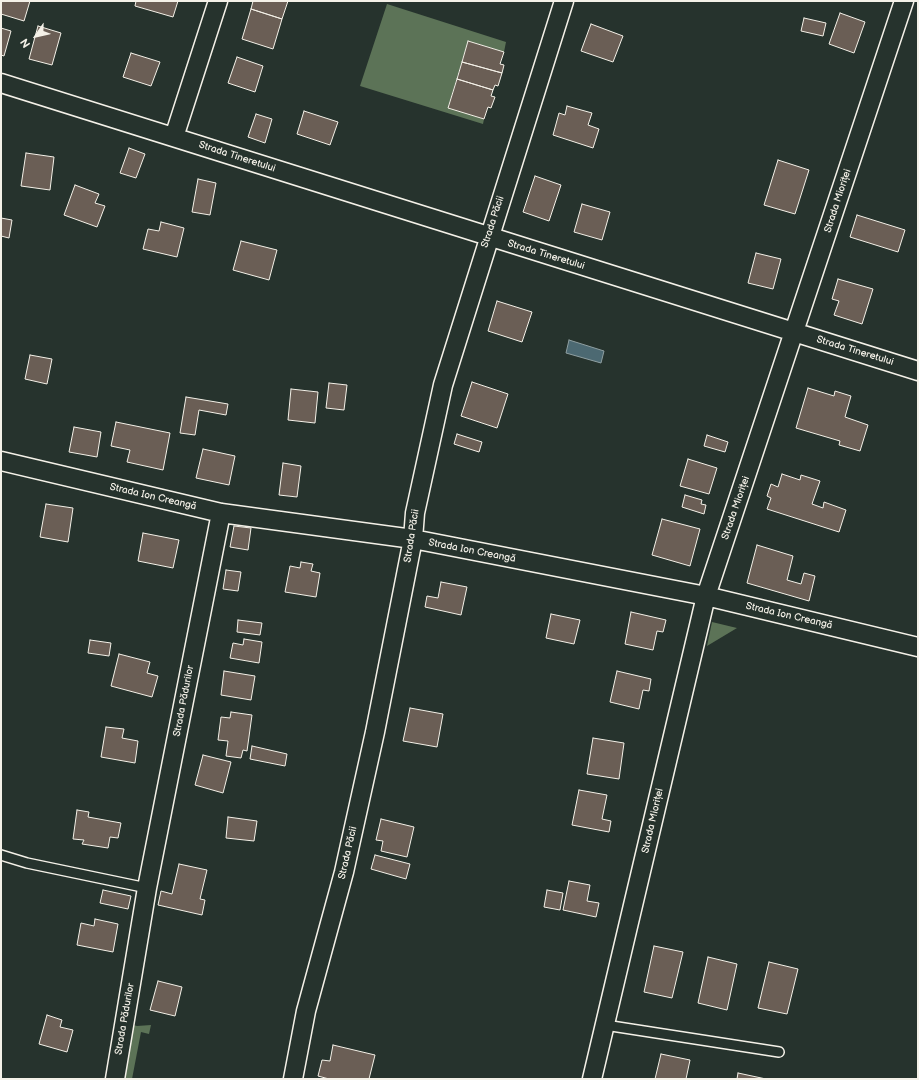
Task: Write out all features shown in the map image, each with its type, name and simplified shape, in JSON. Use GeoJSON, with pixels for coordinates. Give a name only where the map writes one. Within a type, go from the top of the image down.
{"type":"FeatureCollection","features":[{"type":"Feature","properties":{"kind":"street"},"geometry":{"type":"LineString","coordinates":[[174,137],[218,1]]}},
{"type":"Feature","properties":{"kind":"street","name":"Strada Păcii"},"geometry":{"type":"LineString","coordinates":[[293,1079],[306,1011],[344,872],[371,748],[413,539],[415,514],[443,384],[488,237],[564,1]]}},
{"type":"Feature","properties":{"kind":"street","name":"Strada Mioriței"},"geometry":{"type":"LineString","coordinates":[[592,1079],[706,596],[904,1]]}},
{"type":"Feature","properties":{"kind":"street","name":"Strada Tineretului"},"geometry":{"type":"LineString","coordinates":[[1,84],[918,371]]}},
{"type":"Feature","properties":{"kind":"street","name":"Strada Ion Creangă"},"geometry":{"type":"LineString","coordinates":[[1,461],[221,513],[413,539],[706,596],[918,647]]}},
{"type":"Feature","properties":{"kind":"street","name":"Strada Pădurilor"},"geometry":{"type":"LineString","coordinates":[[115,1079],[147,888],[221,513]]}},
{"type":"Feature","properties":{"kind":"lane"},"geometry":{"type":"LineString","coordinates":[[1,854],[27,863],[147,888]]}},
{"type":"Feature","properties":{"kind":"lane"},"geometry":{"type":"LineString","coordinates":[[604,1025],[779,1052]]}},
{"type":"Feature","properties":{"kind":"green space"},"geometry":{"type":"Polygon","coordinates":[[[387,4],[506,42],[504,52],[468,41],[448,107],[484,119],[483,124],[360,86],[387,4]]]}},
{"type":"Feature","properties":{"kind":"green space"},"geometry":{"type":"Polygon","coordinates":[[[712,622],[737,628],[707,646],[712,622]]]}},
{"type":"Feature","properties":{"kind":"green space"},"geometry":{"type":"Polygon","coordinates":[[[130,1024],[137,1026],[151,1025],[149,1034],[141,1032],[132,1079],[122,1079],[130,1024]]]}},
{"type":"Feature","properties":{"kind":"water"},"geometry":{"type":"Polygon","coordinates":[[[569,340],[604,351],[601,363],[566,353],[569,340]]]}},
{"type":"Feature","properties":{"kind":"building"},"geometry":{"type":"Polygon","coordinates":[[[1,1],[30,1],[24,21],[1,14],[1,1]]]}},
{"type":"Feature","properties":{"kind":"building"},"geometry":{"type":"Polygon","coordinates":[[[136,1],[178,1],[173,17],[135,6],[136,1]]]}},
{"type":"Feature","properties":{"kind":"building"},"geometry":{"type":"Polygon","coordinates":[[[253,1],[288,1],[282,19],[251,9],[253,1]]]}},
{"type":"Feature","properties":{"kind":"building"},"geometry":{"type":"Polygon","coordinates":[[[251,9],[282,19],[273,49],[242,39],[251,9]]]}},
{"type":"Feature","properties":{"kind":"building"},"geometry":{"type":"Polygon","coordinates":[[[840,13],[865,22],[854,53],[829,44],[840,13]]]}},
{"type":"Feature","properties":{"kind":"building"},"geometry":{"type":"Polygon","coordinates":[[[804,18],[826,23],[823,36],[801,31],[804,18]]]}},
{"type":"Feature","properties":{"kind":"building"},"geometry":{"type":"Polygon","coordinates":[[[591,24],[623,36],[613,62],[581,51],[591,24]]]}},
{"type":"Feature","properties":{"kind":"building"},"geometry":{"type":"Polygon","coordinates":[[[38,26],[61,33],[52,65],[29,59],[38,26]]]}},
{"type":"Feature","properties":{"kind":"building"},"geometry":{"type":"Polygon","coordinates":[[[1,28],[11,31],[4,56],[1,55],[1,28]]]}},
{"type":"Feature","properties":{"kind":"building"},"geometry":{"type":"Polygon","coordinates":[[[468,41],[504,52],[500,64],[504,65],[502,73],[462,62],[468,41]]]}},
{"type":"Feature","properties":{"kind":"building"},"geometry":{"type":"Polygon","coordinates":[[[131,53],[160,62],[151,86],[123,77],[131,53]]]}},
{"type":"Feature","properties":{"kind":"building"},"geometry":{"type":"Polygon","coordinates":[[[237,57],[263,66],[255,92],[228,83],[237,57]]]}},
{"type":"Feature","properties":{"kind":"building"},"geometry":{"type":"Polygon","coordinates":[[[462,62],[502,73],[498,86],[495,85],[493,90],[457,79],[462,62]]]}},
{"type":"Feature","properties":{"kind":"building"},"geometry":{"type":"Polygon","coordinates":[[[457,79],[493,90],[491,96],[495,97],[491,108],[488,107],[484,119],[448,108],[457,79]]]}},
{"type":"Feature","properties":{"kind":"building"},"geometry":{"type":"Polygon","coordinates":[[[567,106],[592,113],[588,125],[599,129],[593,148],[553,135],[559,113],[565,115],[567,106]]]}},
{"type":"Feature","properties":{"kind":"building"},"geometry":{"type":"Polygon","coordinates":[[[304,111],[338,122],[330,145],[297,134],[304,111]]]}},
{"type":"Feature","properties":{"kind":"building"},"geometry":{"type":"Polygon","coordinates":[[[256,114],[272,119],[265,143],[248,137],[256,114]]]}},
{"type":"Feature","properties":{"kind":"building"},"geometry":{"type":"Polygon","coordinates":[[[129,148],[145,154],[136,178],[120,173],[129,148]]]}},
{"type":"Feature","properties":{"kind":"building"},"geometry":{"type":"Polygon","coordinates":[[[26,153],[54,157],[50,190],[21,186],[26,153]]]}},
{"type":"Feature","properties":{"kind":"building"},"geometry":{"type":"Polygon","coordinates":[[[778,160],[809,170],[795,214],[764,205],[778,160]]]}},
{"type":"Feature","properties":{"kind":"building"},"geometry":{"type":"Polygon","coordinates":[[[535,176],[561,185],[549,221],[523,212],[535,176]]]}},
{"type":"Feature","properties":{"kind":"building"},"geometry":{"type":"Polygon","coordinates":[[[198,179],[216,183],[210,215],[192,212],[198,179]]]}},
{"type":"Feature","properties":{"kind":"building"},"geometry":{"type":"Polygon","coordinates":[[[75,185],[99,194],[95,203],[105,206],[97,227],[64,215],[75,185]]]}},
{"type":"Feature","properties":{"kind":"building"},"geometry":{"type":"Polygon","coordinates":[[[582,204],[610,212],[602,240],[574,232],[582,204]]]}},
{"type":"Feature","properties":{"kind":"building"},"geometry":{"type":"Polygon","coordinates":[[[857,215],[905,230],[898,252],[850,237],[857,215]]]}},
{"type":"Feature","properties":{"kind":"building"},"geometry":{"type":"Polygon","coordinates":[[[1,218],[12,220],[9,238],[1,236],[1,218]]]}},
{"type":"Feature","properties":{"kind":"building"},"geometry":{"type":"Polygon","coordinates":[[[161,222],[184,228],[177,257],[143,249],[148,229],[159,231],[161,222]]]}},
{"type":"Feature","properties":{"kind":"building"},"geometry":{"type":"Polygon","coordinates":[[[241,241],[277,250],[269,280],[233,270],[241,241]]]}},
{"type":"Feature","properties":{"kind":"building"},"geometry":{"type":"Polygon","coordinates":[[[756,253],[781,259],[773,289],[748,283],[756,253]]]}},
{"type":"Feature","properties":{"kind":"building"},"geometry":{"type":"Polygon","coordinates":[[[838,279],[873,289],[862,324],[834,315],[839,301],[832,299],[838,279]]]}},
{"type":"Feature","properties":{"kind":"building"},"geometry":{"type":"Polygon","coordinates":[[[497,301],[532,312],[522,342],[488,331],[497,301]]]}},
{"type":"Feature","properties":{"kind":"building"},"geometry":{"type":"Polygon","coordinates":[[[30,355],[52,359],[47,384],[25,379],[30,355]]]}},
{"type":"Feature","properties":{"kind":"building"},"geometry":{"type":"Polygon","coordinates":[[[472,382],[508,394],[497,428],[461,416],[472,382]]]}},
{"type":"Feature","properties":{"kind":"building"},"geometry":{"type":"Polygon","coordinates":[[[329,383],[347,385],[344,410],[326,408],[329,383]]]}},
{"type":"Feature","properties":{"kind":"building"},"geometry":{"type":"Polygon","coordinates":[[[808,388],[834,396],[835,391],[851,396],[845,417],[868,425],[860,451],[839,445],[840,441],[796,428],[808,388]]]}},
{"type":"Feature","properties":{"kind":"building"},"geometry":{"type":"Polygon","coordinates":[[[291,389],[318,392],[315,423],[288,420],[291,389]]]}},
{"type":"Feature","properties":{"kind":"building"},"geometry":{"type":"Polygon","coordinates":[[[186,397],[228,404],[226,415],[199,410],[195,435],[180,433],[186,397]]]}},
{"type":"Feature","properties":{"kind":"building"},"geometry":{"type":"Polygon","coordinates":[[[116,422],[170,433],[163,470],[127,462],[130,450],[111,446],[116,422]]]}},
{"type":"Feature","properties":{"kind":"building"},"geometry":{"type":"Polygon","coordinates":[[[74,427],[101,432],[97,457],[69,452],[74,427]]]}},
{"type":"Feature","properties":{"kind":"building"},"geometry":{"type":"Polygon","coordinates":[[[457,434],[482,442],[479,452],[454,444],[457,434]]]}},
{"type":"Feature","properties":{"kind":"building"},"geometry":{"type":"Polygon","coordinates":[[[707,435],[728,442],[725,452],[704,446],[707,435]]]}},
{"type":"Feature","properties":{"kind":"building"},"geometry":{"type":"Polygon","coordinates":[[[203,449],[235,456],[229,485],[196,478],[203,449]]]}},
{"type":"Feature","properties":{"kind":"building"},"geometry":{"type":"Polygon","coordinates":[[[688,459],[717,468],[709,494],[680,486],[688,459]]]}},
{"type":"Feature","properties":{"kind":"building"},"geometry":{"type":"Polygon","coordinates":[[[283,463],[301,466],[297,497],[279,495],[283,463]]]}},
{"type":"Feature","properties":{"kind":"building"},"geometry":{"type":"Polygon","coordinates":[[[782,474],[800,480],[801,475],[820,481],[812,504],[823,508],[824,502],[846,510],[839,532],[767,509],[771,498],[767,496],[771,484],[778,487],[782,474]]]}},
{"type":"Feature","properties":{"kind":"building"},"geometry":{"type":"Polygon","coordinates":[[[685,495],[702,500],[701,504],[706,505],[704,514],[682,507],[685,495]]]}},
{"type":"Feature","properties":{"kind":"building"},"geometry":{"type":"Polygon","coordinates":[[[46,504],[73,508],[68,542],[40,537],[46,504]]]}},
{"type":"Feature","properties":{"kind":"building"},"geometry":{"type":"Polygon","coordinates":[[[662,519],[700,529],[690,566],[652,555],[662,519]]]}},
{"type":"Feature","properties":{"kind":"building"},"geometry":{"type":"Polygon","coordinates":[[[234,526],[251,528],[248,550],[230,547],[234,526]]]}},
{"type":"Feature","properties":{"kind":"building"},"geometry":{"type":"Polygon","coordinates":[[[143,533],[179,540],[173,568],[138,561],[143,533]]]}},
{"type":"Feature","properties":{"kind":"building"},"geometry":{"type":"Polygon","coordinates":[[[757,545],[793,556],[787,580],[801,584],[804,573],[815,576],[809,601],[747,583],[757,545]]]}},
{"type":"Feature","properties":{"kind":"building"},"geometry":{"type":"Polygon","coordinates":[[[301,562],[313,564],[311,571],[320,573],[316,597],[285,592],[290,566],[300,568],[301,562]]]}},
{"type":"Feature","properties":{"kind":"building"},"geometry":{"type":"Polygon","coordinates":[[[226,570],[241,572],[238,591],[223,589],[226,570]]]}},
{"type":"Feature","properties":{"kind":"building"},"geometry":{"type":"Polygon","coordinates":[[[441,582],[467,587],[461,615],[425,607],[427,596],[438,598],[441,582]]]}},
{"type":"Feature","properties":{"kind":"building"},"geometry":{"type":"Polygon","coordinates":[[[631,612],[666,620],[663,632],[657,631],[653,650],[625,644],[631,612]]]}},
{"type":"Feature","properties":{"kind":"building"},"geometry":{"type":"Polygon","coordinates":[[[551,614],[580,620],[574,644],[546,638],[551,614]]]}},
{"type":"Feature","properties":{"kind":"building"},"geometry":{"type":"Polygon","coordinates":[[[238,620],[262,623],[260,635],[237,632],[238,620]]]}},
{"type":"Feature","properties":{"kind":"building"},"geometry":{"type":"Polygon","coordinates":[[[244,639],[262,642],[259,663],[230,658],[233,643],[243,645],[244,639]]]}},
{"type":"Feature","properties":{"kind":"building"},"geometry":{"type":"Polygon","coordinates":[[[90,640],[111,643],[109,656],[88,653],[90,640]]]}},
{"type":"Feature","properties":{"kind":"building"},"geometry":{"type":"Polygon","coordinates":[[[119,654],[150,662],[147,673],[158,676],[152,697],[111,686],[119,654]]]}},
{"type":"Feature","properties":{"kind":"building"},"geometry":{"type":"Polygon","coordinates":[[[224,671],[255,676],[251,700],[221,695],[224,671]]]}},
{"type":"Feature","properties":{"kind":"building"},"geometry":{"type":"Polygon","coordinates":[[[617,671],[651,679],[649,691],[643,690],[639,709],[610,702],[617,671]]]}},
{"type":"Feature","properties":{"kind":"building"},"geometry":{"type":"Polygon","coordinates":[[[410,708],[443,714],[437,747],[403,741],[410,708]]]}},
{"type":"Feature","properties":{"kind":"building"},"geometry":{"type":"Polygon","coordinates":[[[231,712],[252,715],[247,751],[243,750],[241,758],[226,756],[228,741],[218,740],[221,717],[230,718],[231,712]]]}},
{"type":"Feature","properties":{"kind":"building"},"geometry":{"type":"Polygon","coordinates":[[[106,727],[124,729],[122,738],[138,741],[135,763],[101,757],[106,727]]]}},
{"type":"Feature","properties":{"kind":"building"},"geometry":{"type":"Polygon","coordinates":[[[593,738],[624,743],[619,779],[587,774],[593,738]]]}},
{"type":"Feature","properties":{"kind":"building"},"geometry":{"type":"Polygon","coordinates":[[[252,746],[287,754],[285,766],[250,759],[252,746]]]}},
{"type":"Feature","properties":{"kind":"building"},"geometry":{"type":"Polygon","coordinates":[[[203,755],[231,762],[223,793],[195,785],[203,755]]]}},
{"type":"Feature","properties":{"kind":"building"},"geometry":{"type":"Polygon","coordinates":[[[579,790],[607,795],[602,819],[611,821],[609,832],[572,825],[579,790]]]}},
{"type":"Feature","properties":{"kind":"building"},"geometry":{"type":"Polygon","coordinates":[[[77,810],[89,812],[88,817],[121,823],[118,838],[110,837],[108,848],[82,844],[84,840],[73,839],[77,810]]]}},
{"type":"Feature","properties":{"kind":"building"},"geometry":{"type":"Polygon","coordinates":[[[228,817],[257,821],[254,841],[226,838],[228,817]]]}},
{"type":"Feature","properties":{"kind":"building"},"geometry":{"type":"Polygon","coordinates":[[[381,819],[414,827],[407,857],[381,851],[383,841],[376,840],[381,819]]]}},
{"type":"Feature","properties":{"kind":"building"},"geometry":{"type":"Polygon","coordinates":[[[375,855],[410,864],[406,879],[371,869],[375,855]]]}},
{"type":"Feature","properties":{"kind":"building"},"geometry":{"type":"Polygon","coordinates":[[[179,864],[207,870],[200,899],[205,900],[202,915],[158,905],[161,891],[172,894],[179,864]]]}},
{"type":"Feature","properties":{"kind":"building"},"geometry":{"type":"Polygon","coordinates":[[[569,881],[590,885],[587,901],[599,903],[596,917],[563,910],[569,881]]]}},
{"type":"Feature","properties":{"kind":"building"},"geometry":{"type":"Polygon","coordinates":[[[103,890],[131,896],[128,909],[100,903],[103,890]]]}},
{"type":"Feature","properties":{"kind":"building"},"geometry":{"type":"Polygon","coordinates":[[[547,890],[563,893],[560,910],[544,907],[547,890]]]}},
{"type":"Feature","properties":{"kind":"building"},"geometry":{"type":"Polygon","coordinates":[[[95,919],[118,924],[113,952],[77,945],[81,923],[94,926],[95,919]]]}},
{"type":"Feature","properties":{"kind":"building"},"geometry":{"type":"Polygon","coordinates":[[[654,946],[683,952],[672,998],[644,992],[654,946]]]}},
{"type":"Feature","properties":{"kind":"building"},"geometry":{"type":"Polygon","coordinates":[[[708,957],[737,964],[727,1010],[698,1003],[708,957]]]}},
{"type":"Feature","properties":{"kind":"building"},"geometry":{"type":"Polygon","coordinates":[[[769,962],[798,969],[787,1014],[758,1008],[769,962]]]}},
{"type":"Feature","properties":{"kind":"building"},"geometry":{"type":"Polygon","coordinates":[[[158,981],[182,987],[175,1016],[150,1010],[158,981]]]}},
{"type":"Feature","properties":{"kind":"building"},"geometry":{"type":"Polygon","coordinates":[[[47,1015],[62,1020],[60,1027],[73,1030],[67,1052],[39,1044],[47,1015]]]}},
{"type":"Feature","properties":{"kind":"building"},"geometry":{"type":"Polygon","coordinates":[[[333,1045],[375,1055],[369,1079],[329,1079],[318,1076],[322,1060],[330,1061],[333,1045]]]}},
{"type":"Feature","properties":{"kind":"building"},"geometry":{"type":"Polygon","coordinates":[[[661,1054],[690,1060],[686,1079],[655,1079],[661,1054]]]}},
{"type":"Feature","properties":{"kind":"building"},"geometry":{"type":"Polygon","coordinates":[[[738,1073],[766,1079],[737,1079],[738,1073]]]}}]}
